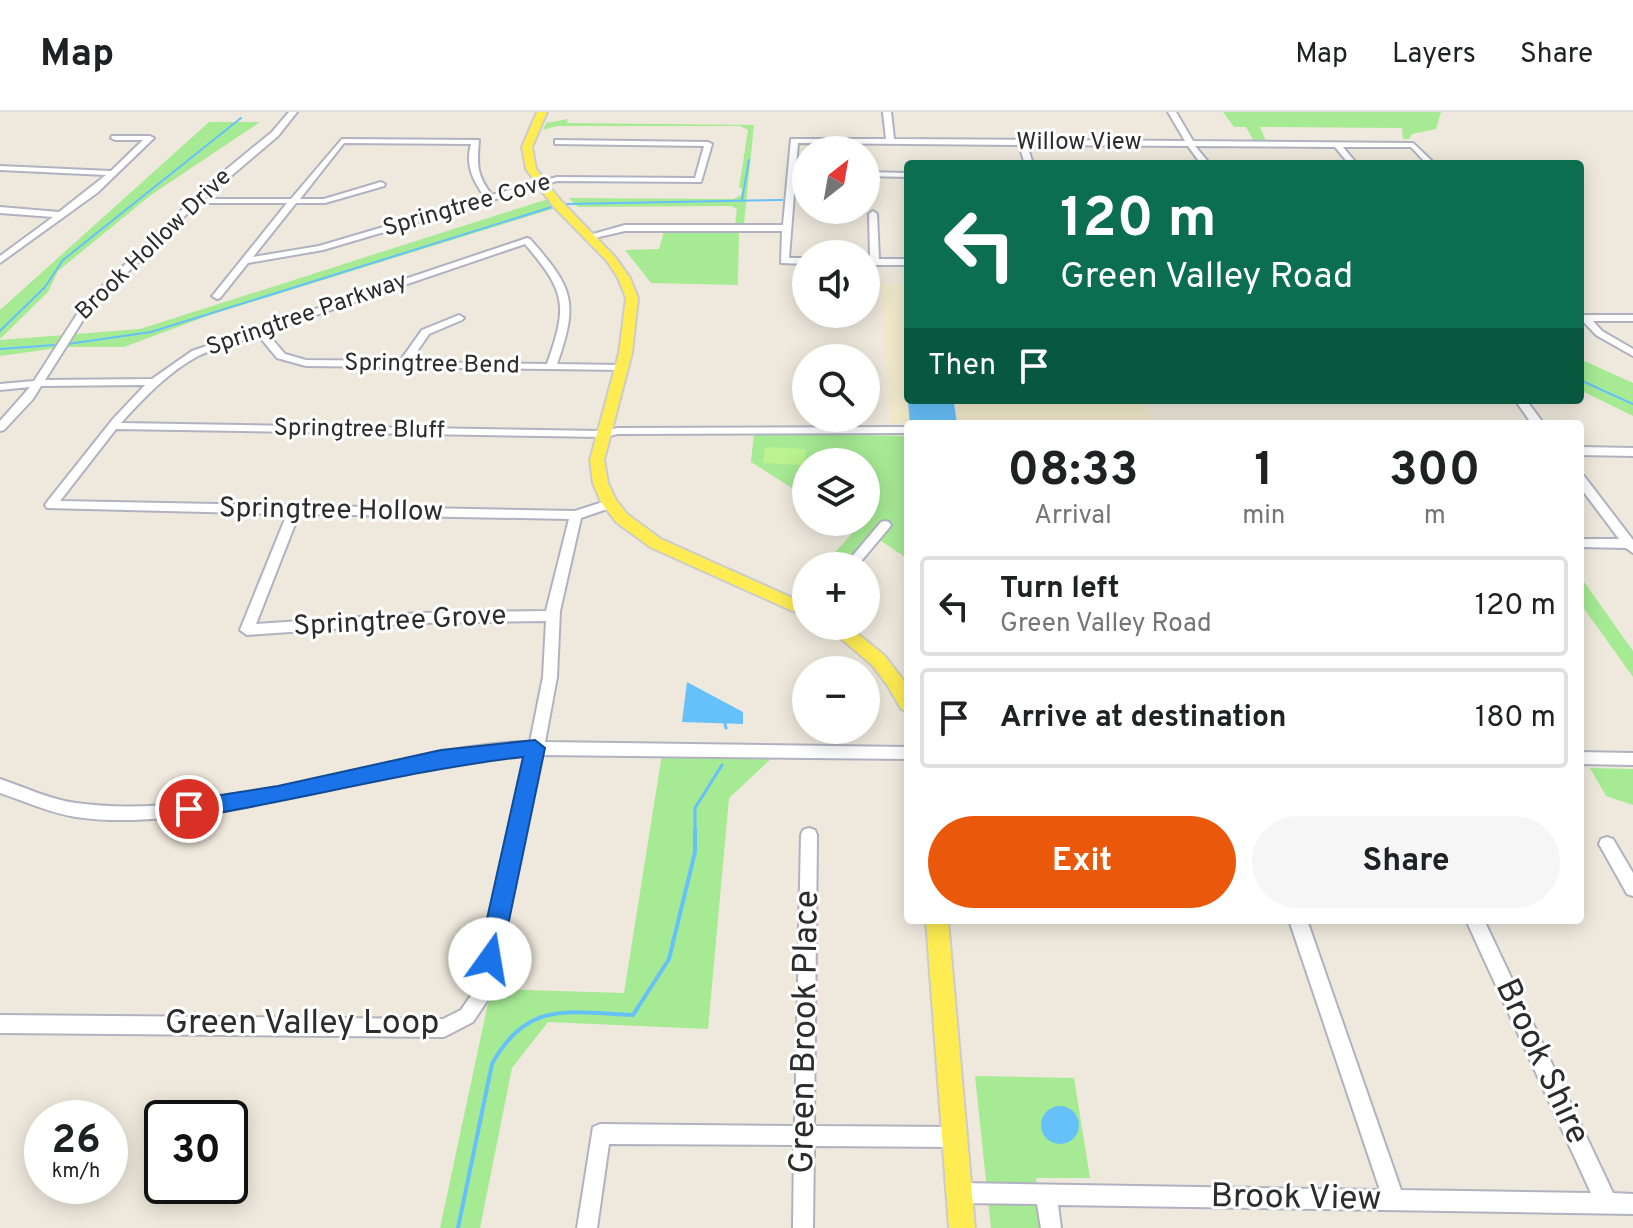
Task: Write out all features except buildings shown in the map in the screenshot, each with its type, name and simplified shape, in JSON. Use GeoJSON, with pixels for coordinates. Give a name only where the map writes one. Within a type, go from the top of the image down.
{"type":"FeatureCollection","features":[{"type":"Feature","properties":{"kind":"main road"},"geometry":{"type":"LineString","coordinates":[[542,112],[527,151],[532,173],[615,263],[631,295],[631,324],[603,434],[598,472],[609,504],[642,537],[792,605]]}},
{"type":"Feature","properties":{"kind":"main road"},"geometry":{"type":"LineString","coordinates":[[854,640],[876,657],[904,697]]}},
{"type":"Feature","properties":{"kind":"main road"},"geometry":{"type":"LineString","coordinates":[[937,924],[962,1228]]}},
{"type":"Feature","properties":{"kind":"street","name":"Brook Hollow Drive"},"geometry":{"type":"LineString","coordinates":[[0,428],[38,383],[86,307],[198,201],[275,134],[293,112]]}},
{"type":"Feature","properties":{"kind":"street"},"geometry":{"type":"LineString","coordinates":[[887,112],[890,142]]}},
{"type":"Feature","properties":{"kind":"street"},"geometry":{"type":"LineString","coordinates":[[1172,112],[1203,160]]}},
{"type":"Feature","properties":{"kind":"street"},"geometry":{"type":"LineString","coordinates":[[2,260],[150,138],[115,138]]}},
{"type":"Feature","properties":{"kind":"street"},"geometry":{"type":"LineString","coordinates":[[217,296],[342,141],[476,142],[472,157],[475,177],[489,197]]}},
{"type":"Feature","properties":{"kind":"street","name":"Willow View"},"geometry":{"type":"LineString","coordinates":[[791,174],[794,141],[1413,145],[1427,160]]}},
{"type":"Feature","properties":{"kind":"street","name":"Springtree Cove"},"geometry":{"type":"LineString","coordinates":[[245,261],[311,251],[540,183],[570,178],[698,180],[708,144],[558,142]]}},
{"type":"Feature","properties":{"kind":"street"},"geometry":{"type":"LineString","coordinates":[[1022,142],[1028,160]]}},
{"type":"Feature","properties":{"kind":"street"},"geometry":{"type":"LineString","coordinates":[[1337,144],[1350,160]]}},
{"type":"Feature","properties":{"kind":"street"},"geometry":{"type":"LineString","coordinates":[[0,168],[111,173]]}},
{"type":"Feature","properties":{"kind":"street"},"geometry":{"type":"LineString","coordinates":[[791,174],[784,261],[792,261]]}},
{"type":"Feature","properties":{"kind":"street"},"geometry":{"type":"LineString","coordinates":[[880,174],[904,175]]}},
{"type":"Feature","properties":{"kind":"street"},"geometry":{"type":"LineString","coordinates":[[198,201],[338,199],[381,184]]}},
{"type":"Feature","properties":{"kind":"street"},"geometry":{"type":"LineString","coordinates":[[0,210],[60,215]]}},
{"type":"Feature","properties":{"kind":"street"},"geometry":{"type":"LineString","coordinates":[[590,236],[625,228],[785,228]]}},
{"type":"Feature","properties":{"kind":"street","name":"Springtree Parkway"},"geometry":{"type":"LineString","coordinates":[[51,505],[114,426],[155,382],[208,346],[527,241],[559,280],[566,297],[568,314],[551,367]]}},
{"type":"Feature","properties":{"kind":"street"},"geometry":{"type":"LineString","coordinates":[[880,262],[904,262]]}},
{"type":"Feature","properties":{"kind":"street"},"geometry":{"type":"LineString","coordinates":[[403,364],[425,332],[459,318]]}},
{"type":"Feature","properties":{"kind":"street"},"geometry":{"type":"LineString","coordinates":[[1633,318],[1585,318],[1599,333],[1633,353]]}},
{"type":"Feature","properties":{"kind":"street","name":"Springtree Bend"},"geometry":{"type":"LineString","coordinates":[[258,329],[275,352],[290,360],[620,368]]}},
{"type":"Feature","properties":{"kind":"street"},"geometry":{"type":"LineString","coordinates":[[0,387],[38,383],[155,382]]}},
{"type":"Feature","properties":{"kind":"street","name":"Springtree Bluff"},"geometry":{"type":"LineString","coordinates":[[114,426],[603,434],[617,439],[684,431],[904,430]]}},
{"type":"Feature","properties":{"kind":"street"},"geometry":{"type":"LineString","coordinates":[[1584,451],[1633,452]]}},
{"type":"Feature","properties":{"kind":"street"},"geometry":{"type":"LineString","coordinates":[[1584,484],[1631,546]]}},
{"type":"Feature","properties":{"kind":"street","name":"Springtree Hollow"},"geometry":{"type":"LineString","coordinates":[[51,505],[576,515],[609,504]]}},
{"type":"Feature","properties":{"kind":"street","name":"Springtree Grove"},"geometry":{"type":"LineString","coordinates":[[294,510],[247,630],[419,618],[553,616]]}},
{"type":"Feature","properties":{"kind":"street","name":"Green Valley Loop"},"geometry":{"type":"LineString","coordinates":[[0,1024],[429,1028],[455,1024],[480,998],[550,677],[553,616],[576,515]]}},
{"type":"Feature","properties":{"kind":"street"},"geometry":{"type":"LineString","coordinates":[[862,552],[885,525]]}},
{"type":"Feature","properties":{"kind":"street"},"geometry":{"type":"LineString","coordinates":[[1584,543],[1631,546]]}},
{"type":"Feature","properties":{"kind":"street"},"geometry":{"type":"LineString","coordinates":[[0,786],[74,810],[133,813],[189,809],[278,795],[441,758],[535,748],[904,753]]}},
{"type":"Feature","properties":{"kind":"street"},"geometry":{"type":"LineString","coordinates":[[1584,758],[1633,759]]}},
{"type":"Feature","properties":{"kind":"street","name":"Green Brook Place"},"geometry":{"type":"LineString","coordinates":[[803,1228],[809,835]]}},
{"type":"Feature","properties":{"kind":"street"},"geometry":{"type":"LineString","coordinates":[[1607,844],[1633,888]]}},
{"type":"Feature","properties":{"kind":"street"},"geometry":{"type":"LineString","coordinates":[[1299,924],[1394,1200]]}},
{"type":"Feature","properties":{"kind":"street","name":"Brook Shire"},"geometry":{"type":"LineString","coordinates":[[1477,924],[1607,1204]]}},
{"type":"Feature","properties":{"kind":"street"},"geometry":{"type":"LineString","coordinates":[[587,1228],[600,1134],[955,1137]]}},
{"type":"Feature","properties":{"kind":"street","name":"Brook View"},"geometry":{"type":"LineString","coordinates":[[959,1193],[1633,1204]]}},
{"type":"Feature","properties":{"kind":"street"},"geometry":{"type":"LineString","coordinates":[[1046,1195],[1051,1228]]}},
{"type":"Feature","properties":{"kind":"shaded area"},"geometry":{"type":"Polygon","coordinates":[[[881,284],[904,284],[904,404],[1146,404],[1152,420],[904,420],[904,424],[890,424],[881,284]]]}},
{"type":"Feature","properties":{"kind":"green space"},"geometry":{"type":"Polygon","coordinates":[[[1223,112],[1441,112],[1436,129],[1412,134],[1409,139],[1403,139],[1402,128],[1260,127],[1266,141],[1254,141],[1246,127],[1234,127],[1223,112]]]}},
{"type":"Feature","properties":{"kind":"green space"},"geometry":{"type":"Polygon","coordinates":[[[568,119],[567,123],[754,125],[744,224],[735,224],[737,209],[731,206],[578,207],[569,198],[733,199],[741,195],[742,188],[739,188],[748,130],[740,126],[557,126],[543,130],[546,123],[568,119]]]}},
{"type":"Feature","properties":{"kind":"green space"},"geometry":{"type":"Polygon","coordinates":[[[209,122],[260,122],[151,195],[58,271],[48,292],[0,339],[0,310],[209,122]]]}},
{"type":"Feature","properties":{"kind":"green space"},"geometry":{"type":"Polygon","coordinates":[[[554,197],[562,206],[210,315],[124,347],[65,347],[0,356],[0,340],[140,329],[554,197]]]}},
{"type":"Feature","properties":{"kind":"green space"},"geometry":{"type":"Polygon","coordinates":[[[664,232],[739,232],[738,285],[651,283],[625,250],[659,249],[664,232]]]}},
{"type":"Feature","properties":{"kind":"green space"},"geometry":{"type":"Polygon","coordinates":[[[1584,361],[1633,383],[1633,416],[1584,392],[1584,361]]]}},
{"type":"Feature","properties":{"kind":"green space"},"geometry":{"type":"Polygon","coordinates":[[[754,433],[904,436],[904,556],[878,539],[867,552],[835,552],[850,536],[880,536],[880,448],[792,448],[792,488],[751,462],[754,433]]]}},
{"type":"Feature","properties":{"kind":"green space"},"geometry":{"type":"Polygon","coordinates":[[[765,447],[792,448],[792,464],[763,463],[765,447]]]}},
{"type":"Feature","properties":{"kind":"green space"},"geometry":{"type":"Polygon","coordinates":[[[1584,582],[1633,651],[1633,677],[1584,609],[1584,582]]]}},
{"type":"Feature","properties":{"kind":"green space"},"geometry":{"type":"Polygon","coordinates":[[[662,754],[772,758],[729,798],[708,1029],[548,1022],[512,1068],[480,1228],[440,1228],[491,989],[624,993],[662,754]]]}},
{"type":"Feature","properties":{"kind":"green space"},"geometry":{"type":"Polygon","coordinates":[[[1590,768],[1633,769],[1633,805],[1606,796],[1590,768]]]}},
{"type":"Feature","properties":{"kind":"green space"},"geometry":{"type":"Polygon","coordinates":[[[975,1076],[1074,1078],[1090,1178],[1036,1178],[1041,1228],[991,1228],[975,1076]]]}},
{"type":"Feature","properties":{"kind":"water"},"geometry":{"type":"Polygon","coordinates":[[[908,404],[954,404],[956,420],[910,420],[908,404]]]}},
{"type":"Feature","properties":{"kind":"water"},"geometry":{"type":"Polygon","coordinates":[[[687,682],[743,712],[743,724],[682,722],[687,682]]]}},
{"type":"Feature","properties":{"kind":"water"},"geometry":{"type":"Polygon","coordinates":[[[1060,1106],[1073,1112],[1079,1125],[1073,1138],[1060,1144],[1047,1138],[1041,1125],[1047,1112],[1060,1106]]]}},
{"type":"Feature","properties":{"kind":"waterway"},"geometry":{"type":"LineString","coordinates":[[0,331],[45,287],[63,260],[241,118]]}},
{"type":"Feature","properties":{"kind":"waterway"},"geometry":{"type":"LineString","coordinates":[[742,200],[749,160]]}},
{"type":"Feature","properties":{"kind":"waterway"},"geometry":{"type":"LineString","coordinates":[[567,204],[782,200]]}},
{"type":"Feature","properties":{"kind":"waterway"},"geometry":{"type":"LineString","coordinates":[[68,344],[151,332],[555,206]]}},
{"type":"Feature","properties":{"kind":"waterway"},"geometry":{"type":"LineString","coordinates":[[0,349],[54,345]]}},
{"type":"Feature","properties":{"kind":"waterway"},"geometry":{"type":"LineString","coordinates":[[1584,382],[1633,404]]}},
{"type":"Feature","properties":{"kind":"waterway"},"geometry":{"type":"LineString","coordinates":[[724,719],[726,728]]}},
{"type":"Feature","properties":{"kind":"waterway"},"geometry":{"type":"LineString","coordinates":[[458,1228],[492,1064],[505,1043],[520,1029],[552,1014],[589,1012],[633,1015],[669,959],[695,852],[695,808],[722,765]]}},
{"type":"Feature","properties":{"kind":"route"},"geometry":{"type":"LineString","coordinates":[[189,809],[278,795],[441,758],[535,748],[490,959]]}}]}
